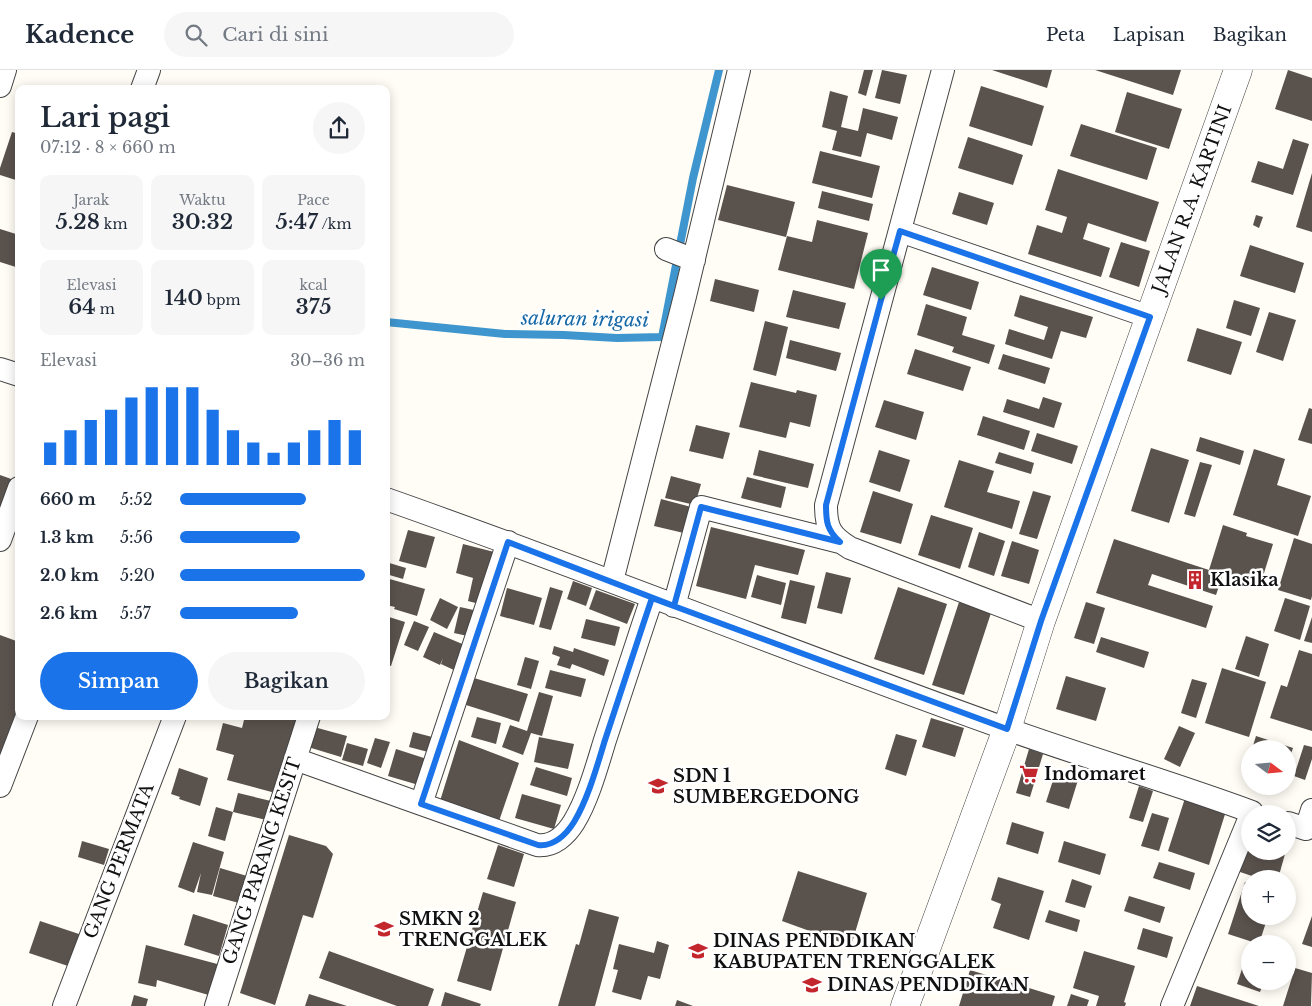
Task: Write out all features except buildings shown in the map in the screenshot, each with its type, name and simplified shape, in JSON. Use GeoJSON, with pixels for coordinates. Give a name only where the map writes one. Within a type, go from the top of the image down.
{"type":"FeatureCollection","features":[{"type":"Feature","properties":{"kind":"street"},"geometry":{"type":"LineString","coordinates":[[0,86],[6,70]]}},
{"type":"Feature","properties":{"kind":"street"},"geometry":{"type":"LineString","coordinates":[[143,85],[149,70]]}},
{"type":"Feature","properties":{"kind":"street"},"geometry":{"type":"LineString","coordinates":[[612,581],[682,255],[739,70]]}},
{"type":"Feature","properties":{"kind":"street"},"geometry":{"type":"LineString","coordinates":[[943,70],[826,505],[826,519],[831,533],[850,548],[1041,621]]}},
{"type":"Feature","properties":{"kind":"street","name":"JALAN R.A. KARTINI"},"geometry":{"type":"LineString","coordinates":[[905,1006],[1007,729],[1041,621],[1238,70]]}},
{"type":"Feature","properties":{"kind":"street"},"geometry":{"type":"LineString","coordinates":[[900,231],[1150,317]]}},
{"type":"Feature","properties":{"kind":"street"},"geometry":{"type":"LineString","coordinates":[[0,540],[15,499]]}},
{"type":"Feature","properties":{"kind":"street"},"geometry":{"type":"LineString","coordinates":[[390,500],[508,542],[652,598],[1007,729],[1241,810]]}},
{"type":"Feature","properties":{"kind":"street"},"geometry":{"type":"LineString","coordinates":[[674,606],[701,507],[840,542]]}},
{"type":"Feature","properties":{"kind":"street"},"geometry":{"type":"LineString","coordinates":[[421,804],[508,542]]}},
{"type":"Feature","properties":{"kind":"street"},"geometry":{"type":"LineString","coordinates":[[295,759],[538,845],[545,846],[554,843],[574,822],[594,772],[652,598]]}},
{"type":"Feature","properties":{"kind":"street"},"geometry":{"type":"LineString","coordinates":[[0,786],[25,720]]}},
{"type":"Feature","properties":{"kind":"street","name":"GANG PERMATA"},"geometry":{"type":"LineString","coordinates":[[64,1006],[172,720]]}},
{"type":"Feature","properties":{"kind":"street","name":"GANG PARANG KESIT"},"geometry":{"type":"LineString","coordinates":[[216,1006],[308,720]]}},
{"type":"Feature","properties":{"kind":"street"},"geometry":{"type":"LineString","coordinates":[[1172,1006],[1241,842]]}},
{"type":"Feature","properties":{"kind":"waterway","name":"saluran irigasi"},"geometry":{"type":"LineString","coordinates":[[390,322],[505,334],[617,338],[662,337],[693,178],[719,70]]}},
{"type":"Feature","properties":{"kind":"place","name":"Klasika"},"geometry":{"type":"Point","coordinates":[1195,580]}},
{"type":"Feature","properties":{"kind":"place","name":"Indomaret"},"geometry":{"type":"Point","coordinates":[1029,774]}},
{"type":"Feature","properties":{"kind":"place","name":"SDN 1 SUMBERGEDONG"},"geometry":{"type":"Point","coordinates":[658,786]}},
{"type":"Feature","properties":{"kind":"place","name":"SMKN 2 TRENGGALEK"},"geometry":{"type":"Point","coordinates":[384,929]}},
{"type":"Feature","properties":{"kind":"place","name":"DINAS PENDDIKAN KABUPATEN TRENGGALEK"},"geometry":{"type":"Point","coordinates":[698,951]}},
{"type":"Feature","properties":{"kind":"place","name":"DINAS PENDDIKAN"},"geometry":{"type":"Point","coordinates":[812,985]}},
{"type":"Feature","properties":{"kind":"route"},"geometry":{"type":"LineString","coordinates":[[900,231],[1150,317],[1041,621],[1007,729],[652,598],[584,799],[574,822],[554,843],[545,846],[538,845],[421,804],[508,542],[674,606],[701,507],[840,542],[831,533],[826,519],[826,505],[881,300],[900,231]]}}]}
